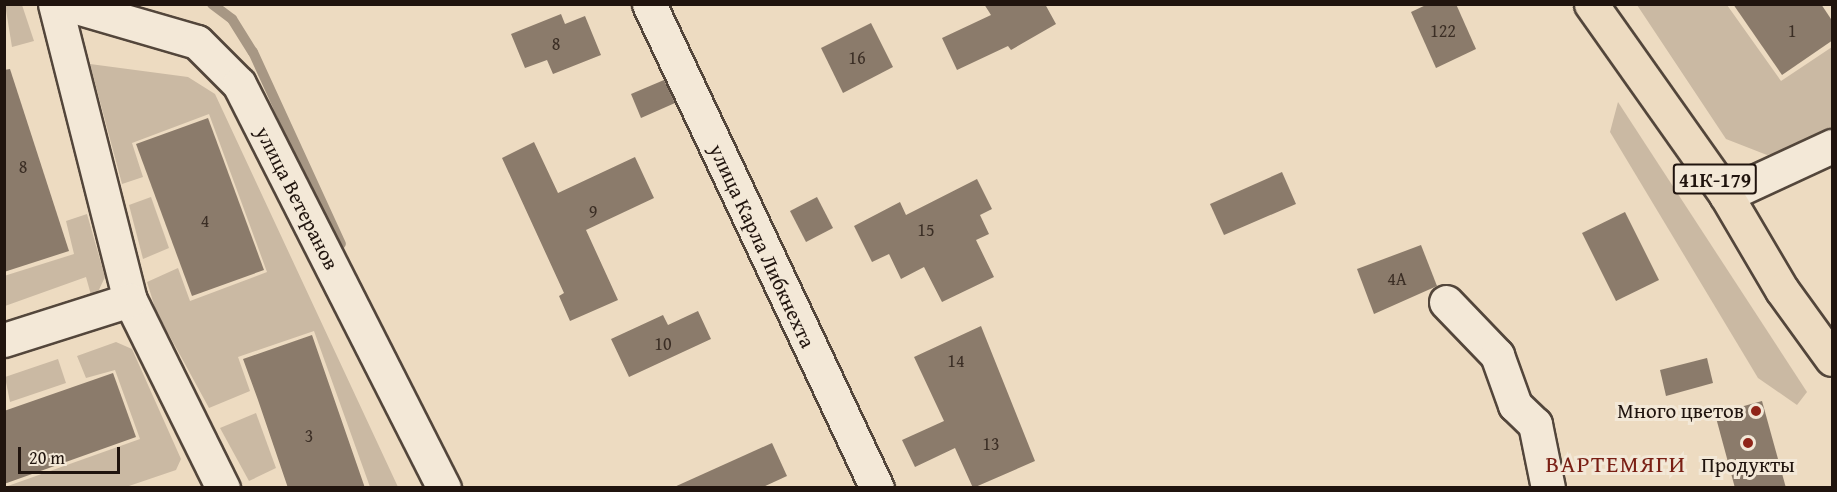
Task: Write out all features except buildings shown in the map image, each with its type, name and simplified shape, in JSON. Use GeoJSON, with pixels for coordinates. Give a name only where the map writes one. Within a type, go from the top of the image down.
{"type":"FeatureCollection","features":[{"type":"Feature","properties":{"kind":"main road","name":"41К-179"},"geometry":{"type":"LineString","coordinates":[[1591,4],[1726,195],[1782,290],[1833,359]]}},
{"type":"Feature","properties":{"kind":"street"},"geometry":{"type":"LineString","coordinates":[[55,4],[130,300],[223,488]]}},
{"type":"Feature","properties":{"kind":"street","name":"улица Ветеранов"},"geometry":{"type":"LineString","coordinates":[[66,4],[197,42],[238,84],[444,488]]}},
{"type":"Feature","properties":{"kind":"street","name":"улица Карла Либкнехта"},"geometry":{"type":"LineString","coordinates":[[648,4],[877,488]]}},
{"type":"Feature","properties":{"kind":"street"},"geometry":{"type":"LineString","coordinates":[[1726,195],[1833,146]]}},
{"type":"Feature","properties":{"kind":"street"},"geometry":{"type":"LineString","coordinates":[[4,340],[130,300]]}},
{"type":"Feature","properties":{"kind":"street"},"geometry":{"type":"LineString","coordinates":[[1446,302],[1497,355],[1515,405],[1535,424],[1548,488]]}},
{"type":"Feature","properties":{"kind":"shaded area"},"geometry":{"type":"Polygon","coordinates":[[[5,4],[22,5],[34,41],[12,47],[5,4]]]}},
{"type":"Feature","properties":{"kind":"shaded area"},"geometry":{"type":"Polygon","coordinates":[[[1637,5],[1727,5],[1781,81],[1832,47],[1832,128],[1798,147],[1767,155],[1726,139],[1637,5]]]}},
{"type":"Feature","properties":{"kind":"shaded area"},"geometry":{"type":"Polygon","coordinates":[[[90,64],[188,77],[215,94],[398,487],[370,487],[314,331],[238,357],[250,391],[209,408],[156,311],[147,282],[178,268],[190,301],[267,272],[209,114],[132,143],[143,177],[122,184],[90,64]]]}},
{"type":"Feature","properties":{"kind":"shaded area"},"geometry":{"type":"Polygon","coordinates":[[[1618,102],[1807,392],[1797,405],[1758,378],[1610,132],[1618,102]]]}},
{"type":"Feature","properties":{"kind":"shaded area"},"geometry":{"type":"Polygon","coordinates":[[[151,197],[169,248],[143,259],[129,205],[151,197]]]}},
{"type":"Feature","properties":{"kind":"shaded area"},"geometry":{"type":"Polygon","coordinates":[[[87,214],[105,277],[97,294],[91,295],[86,277],[5,306],[4,276],[74,254],[66,221],[87,214]]]}},
{"type":"Feature","properties":{"kind":"shaded area"},"geometry":{"type":"Polygon","coordinates":[[[116,342],[132,349],[181,459],[176,470],[126,487],[5,487],[140,439],[115,370],[86,378],[77,356],[116,342]]]}},
{"type":"Feature","properties":{"kind":"shaded area"},"geometry":{"type":"Polygon","coordinates":[[[58,359],[66,383],[10,402],[5,377],[58,359]]]}},
{"type":"Feature","properties":{"kind":"shaded area"},"geometry":{"type":"Polygon","coordinates":[[[256,413],[276,468],[249,481],[220,428],[256,413]]]}},
{"type":"Feature","properties":{"kind":"waterway"},"geometry":{"type":"LineString","coordinates":[[212,4],[232,19],[253,52],[341,244]]}},
{"type":"Feature","properties":{"kind":"place","name":"Много цветов"},"geometry":{"type":"Point","coordinates":[1756,411]}},
{"type":"Feature","properties":{"kind":"place","name":"Продукты"},"geometry":{"type":"Point","coordinates":[1748,443]}},
{"type":"Feature","properties":{"kind":"district","name":"ВАРТЕМЯГИ"},"geometry":{"type":"Point","coordinates":[1616,464]}}]}
